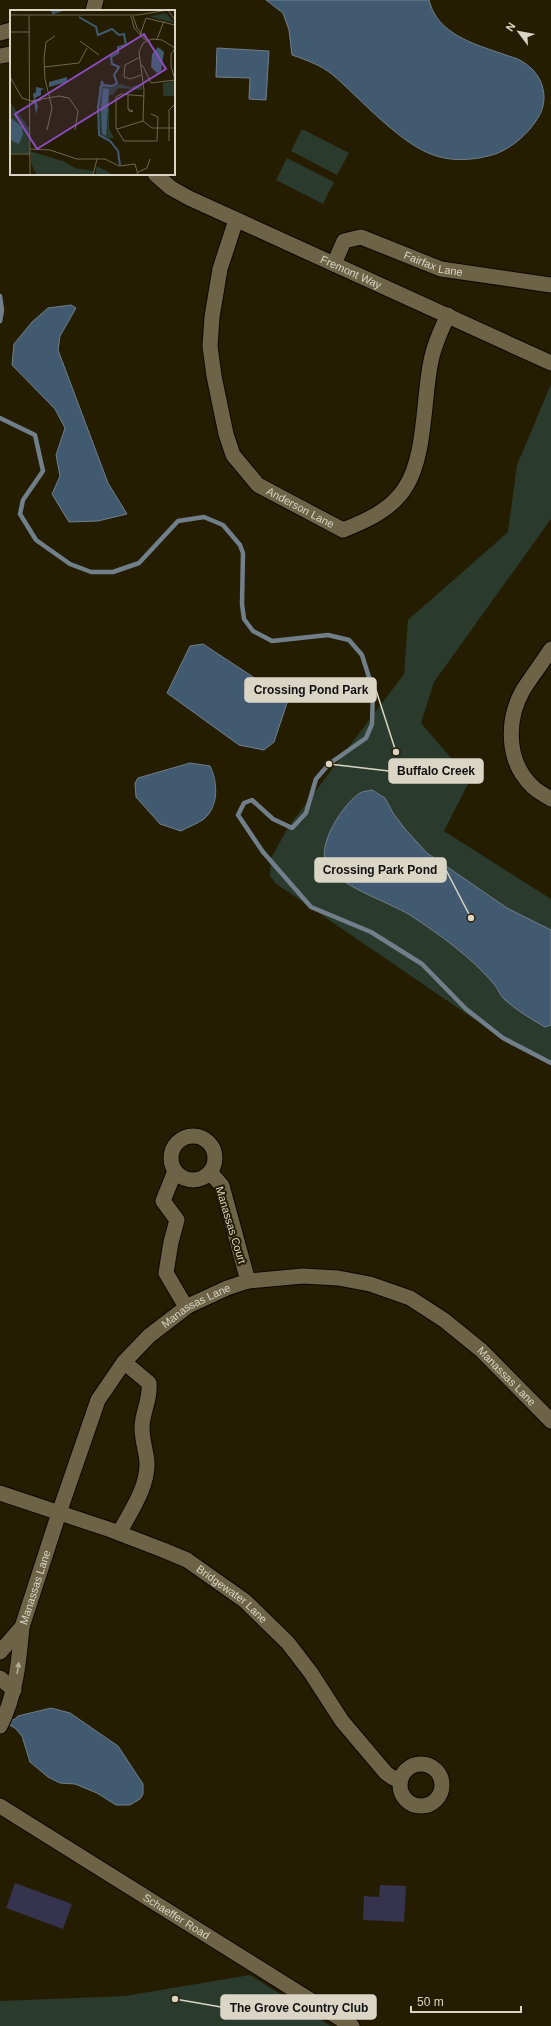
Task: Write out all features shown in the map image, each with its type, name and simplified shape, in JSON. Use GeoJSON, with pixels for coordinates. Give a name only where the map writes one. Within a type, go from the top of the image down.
{"type":"FeatureCollection","features":[{"type":"Feature","properties":{"kind":"street"},"geometry":{"type":"LineString","coordinates":[[0,33],[10,30]]}},
{"type":"Feature","properties":{"kind":"street"},"geometry":{"type":"LineString","coordinates":[[0,56],[10,54]]}},
{"type":"Feature","properties":{"kind":"street","name":"Fremont Way"},"geometry":{"type":"LineString","coordinates":[[155,175],[171,188],[189,198],[551,363]]}},
{"type":"Feature","properties":{"kind":"street","name":"Anderson Lane"},"geometry":{"type":"LineString","coordinates":[[236,220],[220,269],[212,317],[210,346],[214,376],[226,434],[233,455],[258,485],[343,530],[369,520],[390,505],[405,489],[412,475],[417,454],[431,361],[438,338],[448,315]]}},
{"type":"Feature","properties":{"kind":"street","name":"Fairfax Lane"},"geometry":{"type":"LineString","coordinates":[[334,264],[344,241],[360,237],[441,269],[551,285]]}},
{"type":"Feature","properties":{"kind":"street"},"geometry":{"type":"LineString","coordinates":[[551,650],[523,691],[513,717],[510,742],[518,766],[525,777],[533,787],[551,799]]}},
{"type":"Feature","properties":{"kind":"street"},"geometry":{"type":"LineString","coordinates":[[194,1136],[206,1141],[211,1146],[214,1159],[210,1172],[204,1177],[190,1180],[182,1177],[175,1171],[171,1159],[172,1151],[181,1140],[194,1136]]}},
{"type":"Feature","properties":{"kind":"street"},"geometry":{"type":"LineString","coordinates":[[175,1171],[163,1201],[177,1220],[171,1242],[166,1273],[186,1307]]}},
{"type":"Feature","properties":{"kind":"street","name":"Manassas Court"},"geometry":{"type":"LineString","coordinates":[[210,1172],[222,1186],[248,1281]]}},
{"type":"Feature","properties":{"kind":"street","name":"Manassas Lane"},"geometry":{"type":"LineString","coordinates":[[0,1652],[22,1627],[58,1513],[98,1400],[124,1362],[149,1336],[186,1307],[227,1288],[248,1281],[303,1276],[338,1278],[370,1284],[410,1298],[444,1320],[481,1350],[551,1421]]}},
{"type":"Feature","properties":{"kind":"street"},"geometry":{"type":"LineString","coordinates":[[119,1533],[136,1502],[146,1476],[147,1461],[142,1428],[150,1392],[149,1383],[124,1362]]}},
{"type":"Feature","properties":{"kind":"street","name":"Bridgewater Lane"},"geometry":{"type":"LineString","coordinates":[[0,1493],[119,1533],[187,1560],[245,1601],[288,1643],[311,1673],[342,1721],[386,1773],[394,1778],[401,1778]]}},
{"type":"Feature","properties":{"kind":"street"},"geometry":{"type":"LineString","coordinates":[[0,1726],[14,1690],[20,1658],[22,1627]]}},
{"type":"Feature","properties":{"kind":"street"},"geometry":{"type":"LineString","coordinates":[[0,1678],[14,1690]]}},
{"type":"Feature","properties":{"kind":"street","name":"Schaeffer Road"},"geometry":{"type":"LineString","coordinates":[[0,1806],[352,2026]]}},
{"type":"Feature","properties":{"kind":"green space"},"geometry":{"type":"Polygon","coordinates":[[[302,129],[349,153],[337,175],[291,151],[302,129]]]}},
{"type":"Feature","properties":{"kind":"green space"},"geometry":{"type":"Polygon","coordinates":[[[287,158],[334,182],[323,204],[276,180],[287,158]]]}},
{"type":"Feature","properties":{"kind":"green space"},"geometry":{"type":"Polygon","coordinates":[[[551,384],[551,519],[434,682],[421,723],[470,780],[444,831],[551,899],[551,1065],[471,1017],[275,883],[270,876],[271,858],[289,826],[404,674],[408,620],[508,532],[517,465],[551,384]]]}},
{"type":"Feature","properties":{"kind":"green space"},"geometry":{"type":"Polygon","coordinates":[[[250,1975],[331,2026],[0,2026],[0,2001],[125,1996],[250,1975]]]}},
{"type":"Feature","properties":{"kind":"water"},"geometry":{"type":"Polygon","coordinates":[[[266,0],[429,0],[433,12],[440,21],[458,36],[480,46],[519,59],[530,67],[539,79],[544,93],[542,109],[535,123],[524,136],[503,151],[496,154],[464,160],[440,157],[426,152],[397,134],[324,68],[292,55],[289,30],[283,13],[266,0]]]}},
{"type":"Feature","properties":{"kind":"water"},"geometry":{"type":"Polygon","coordinates":[[[217,48],[269,51],[266,100],[249,99],[250,78],[216,77],[217,48]]]}},
{"type":"Feature","properties":{"kind":"water"},"geometry":{"type":"Polygon","coordinates":[[[71,305],[76,308],[60,336],[58,350],[108,483],[127,514],[98,521],[69,522],[52,494],[60,476],[56,455],[65,428],[55,409],[12,365],[14,344],[32,322],[48,308],[71,305]]]}},
{"type":"Feature","properties":{"kind":"water"},"geometry":{"type":"Polygon","coordinates":[[[203,644],[288,700],[274,742],[264,750],[239,745],[167,693],[190,646],[203,644]]]}},
{"type":"Feature","properties":{"kind":"water"},"geometry":{"type":"Polygon","coordinates":[[[190,763],[210,766],[215,779],[216,794],[215,801],[209,814],[204,819],[181,831],[160,824],[136,797],[135,783],[138,778],[190,763]]]}},
{"type":"Feature","properties":{"kind":"water"},"geometry":{"type":"Polygon","coordinates":[[[372,790],[385,798],[393,813],[405,829],[427,853],[507,908],[551,930],[551,1025],[545,1027],[509,1003],[475,964],[432,930],[410,915],[351,886],[332,871],[326,863],[324,855],[325,845],[329,835],[347,805],[361,792],[372,790]]]}},
{"type":"Feature","properties":{"kind":"water"},"geometry":{"type":"Polygon","coordinates":[[[51,1708],[70,1713],[118,1746],[143,1784],[143,1794],[140,1799],[130,1805],[116,1805],[97,1793],[75,1784],[60,1783],[48,1777],[30,1762],[22,1736],[15,1728],[0,1720],[0,1714],[14,1720],[18,1716],[51,1708]]]}},
{"type":"Feature","properties":{"kind":"building"},"geometry":{"type":"Polygon","coordinates":[[[15,1883],[72,1904],[63,1929],[6,1908],[15,1883]]]}},
{"type":"Feature","properties":{"kind":"building"},"geometry":{"type":"Polygon","coordinates":[[[380,1885],[406,1886],[404,1922],[363,1920],[364,1896],[379,1897],[380,1885]]]}},
{"type":"Feature","properties":{"kind":"waterway"},"geometry":{"type":"LineString","coordinates":[[0,296],[2,310],[0,321]]}},
{"type":"Feature","properties":{"kind":"waterway"},"geometry":{"type":"LineString","coordinates":[[0,418],[35,435],[43,471],[23,500],[20,514],[36,540],[70,564],[91,572],[113,572],[139,563],[178,521],[204,517],[223,525],[240,545],[243,553],[242,604],[244,619],[253,631],[272,641],[328,635],[349,640],[362,655],[373,690],[372,724],[366,738],[329,764],[316,779],[306,813],[292,828],[273,819],[252,800],[244,803],[238,815],[263,852],[311,907],[371,932],[422,964],[466,1009],[503,1038],[551,1063]]}},
{"type":"Feature","properties":{"kind":"place","name":"Crossing Pond Park"},"geometry":{"type":"Point","coordinates":[396,752]}},
{"type":"Feature","properties":{"kind":"place","name":"Buffalo Creek"},"geometry":{"type":"Point","coordinates":[329,764]}},
{"type":"Feature","properties":{"kind":"place","name":"Crossing Park Pond"},"geometry":{"type":"Point","coordinates":[471,918]}},
{"type":"Feature","properties":{"kind":"place","name":"The Grove Country Club"},"geometry":{"type":"Point","coordinates":[175,1999]}}]}
